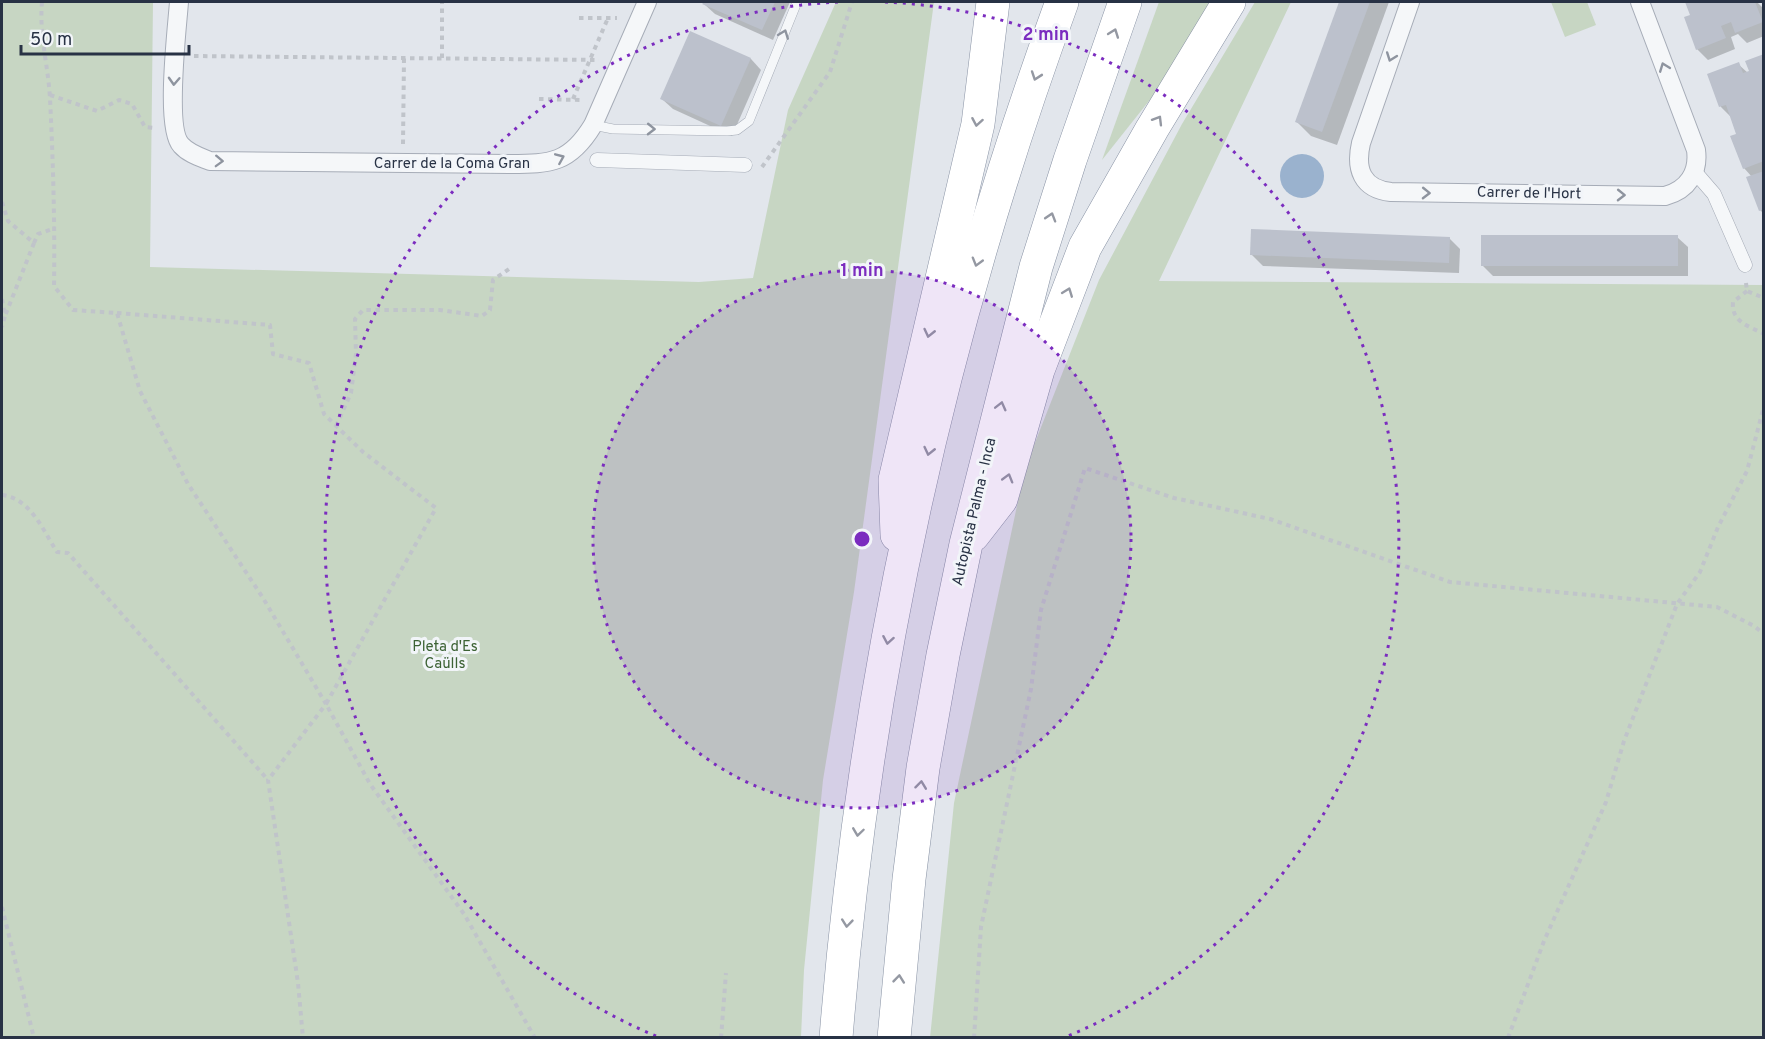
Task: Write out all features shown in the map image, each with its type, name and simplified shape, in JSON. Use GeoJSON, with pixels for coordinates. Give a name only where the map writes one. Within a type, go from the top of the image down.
{"type":"FeatureCollection","features":[{"type":"Feature","properties":{"kind":"highway"},"geometry":{"type":"LineString","coordinates":[[898,582],[895,480],[978,124],[993,2]]}},
{"type":"Feature","properties":{"kind":"highway"},"geometry":{"type":"LineString","coordinates":[[836,1038],[853,865],[878,695],[898,582],[950,358],[1014,138],[1062,2]]}},
{"type":"Feature","properties":{"kind":"highway","name":"Autopista Palma - Inca"},"geometry":{"type":"LineString","coordinates":[[894,1038],[909,879],[923,768],[966,544],[1036,267],[1070,160],[1125,2]]}},
{"type":"Feature","properties":{"kind":"highway"},"geometry":{"type":"LineString","coordinates":[[966,544],[1001,499],[1038,370],[1086,248],[1152,129],[1229,2]]}},
{"type":"Feature","properties":{"kind":"street"},"geometry":{"type":"LineString","coordinates":[[165,129],[173,110],[179,2]]}},
{"type":"Feature","properties":{"kind":"street","name":"Carrer de la Coma Gran"},"geometry":{"type":"LineString","coordinates":[[165,129],[180,145],[210,161],[338,164],[540,164],[557,161],[570,154],[584,141],[647,2]]}},
{"type":"Feature","properties":{"kind":"street","name":"Carrer de l'Hort"},"geometry":{"type":"LineString","coordinates":[[1410,2],[1358,155],[1358,166],[1362,176],[1375,187],[1383,191],[1401,193],[1665,196],[1683,188],[1695,172]]}},
{"type":"Feature","properties":{"kind":"street"},"geometry":{"type":"LineString","coordinates":[[1640,2],[1696,150],[1695,172],[1714,194],[1745,266]]}},
{"type":"Feature","properties":{"kind":"street"},"geometry":{"type":"LineString","coordinates":[[597,159],[745,165]]}},
{"type":"Feature","properties":{"kind":"lane"},"geometry":{"type":"LineString","coordinates":[[593,125],[613,129],[727,131],[743,127],[749,121],[757,104],[797,2]]}},
{"type":"Feature","properties":{"kind":"path"},"geometry":{"type":"LineString","coordinates":[[42,2],[40,22],[50,95],[55,228],[54,286],[73,310],[270,325],[273,354],[309,363],[324,414],[363,452],[436,508],[326,704],[268,780]]}},
{"type":"Feature","properties":{"kind":"path"},"geometry":{"type":"LineString","coordinates":[[442,2],[442,58]]}},
{"type":"Feature","properties":{"kind":"path"},"geometry":{"type":"LineString","coordinates":[[745,165],[761,169],[830,72],[852,2]]}},
{"type":"Feature","properties":{"kind":"path"},"geometry":{"type":"LineString","coordinates":[[579,18],[617,18]]}},
{"type":"Feature","properties":{"kind":"path"},"geometry":{"type":"LineString","coordinates":[[573,99],[609,18]]}},
{"type":"Feature","properties":{"kind":"path"},"geometry":{"type":"LineString","coordinates":[[191,56],[598,60]]}},
{"type":"Feature","properties":{"kind":"path"},"geometry":{"type":"LineString","coordinates":[[403,145],[404,58]]}},
{"type":"Feature","properties":{"kind":"path"},"geometry":{"type":"LineString","coordinates":[[50,95],[97,111],[119,100],[126,102],[132,104],[145,127],[165,129]]}},
{"type":"Feature","properties":{"kind":"path"},"geometry":{"type":"LineString","coordinates":[[539,99],[581,100]]}},
{"type":"Feature","properties":{"kind":"path"},"geometry":{"type":"LineString","coordinates":[[2,197],[8,221],[34,243]]}},
{"type":"Feature","properties":{"kind":"path"},"geometry":{"type":"LineString","coordinates":[[2,327],[38,234],[55,228]]}},
{"type":"Feature","properties":{"kind":"path"},"geometry":{"type":"LineString","coordinates":[[1745,266],[1747,291]]}},
{"type":"Feature","properties":{"kind":"path"},"geometry":{"type":"LineString","coordinates":[[336,426],[351,393],[356,354],[355,319],[363,309],[440,310],[482,316],[490,310],[493,280],[509,269]]}},
{"type":"Feature","properties":{"kind":"path"},"geometry":{"type":"LineString","coordinates":[[1747,291],[1764,298]]}},
{"type":"Feature","properties":{"kind":"path"},"geometry":{"type":"LineString","coordinates":[[1747,291],[1733,302],[1732,310],[1737,320],[1764,334]]}},
{"type":"Feature","properties":{"kind":"path"},"geometry":{"type":"LineString","coordinates":[[2,299],[5,316]]}},
{"type":"Feature","properties":{"kind":"path"},"geometry":{"type":"LineString","coordinates":[[117,314],[140,391],[188,484],[263,598],[370,784],[464,914],[535,1038]]}},
{"type":"Feature","properties":{"kind":"path"},"geometry":{"type":"LineString","coordinates":[[1508,1038],[1544,941],[1606,802],[1624,741],[1677,604],[1701,572],[1718,527],[1747,471],[1764,406]]}},
{"type":"Feature","properties":{"kind":"path"},"geometry":{"type":"LineString","coordinates":[[1756,434],[1764,429]]}},
{"type":"Feature","properties":{"kind":"path"},"geometry":{"type":"LineString","coordinates":[[974,1038],[981,927],[1031,689],[1041,610],[1084,468],[1174,498],[1270,519],[1450,582],[1717,607],[1754,626],[1764,634]]}},
{"type":"Feature","properties":{"kind":"path"},"geometry":{"type":"LineString","coordinates":[[2,495],[9,496],[30,508],[57,552],[68,553],[268,780],[298,983],[303,1038]]}},
{"type":"Feature","properties":{"kind":"path"},"geometry":{"type":"LineString","coordinates":[[2,907],[34,1038]]}},
{"type":"Feature","properties":{"kind":"path"},"geometry":{"type":"LineString","coordinates":[[721,1038],[726,973]]}},
{"type":"Feature","properties":{"kind":"green space","name":"Pleta d'Es Caülls"},"geometry":{"type":"Polygon","coordinates":[[[2,2],[153,2],[150,267],[699,282],[753,278],[788,110],[836,2],[934,2],[854,592],[823,780],[804,970],[801,1037],[2,1037],[2,2]]]}},
{"type":"Feature","properties":{"kind":"green space"},"geometry":{"type":"Polygon","coordinates":[[[1159,2],[1214,2],[1172,72],[1102,160],[1159,2]]]}},
{"type":"Feature","properties":{"kind":"green space"},"geometry":{"type":"Polygon","coordinates":[[[1255,2],[1291,2],[1159,281],[1763,285],[1763,1037],[930,1038],[954,803],[1025,468],[1099,280],[1182,124],[1255,2]]]}},
{"type":"Feature","properties":{"kind":"green space"},"geometry":{"type":"Polygon","coordinates":[[[1551,2],[1587,2],[1596,25],[1565,37],[1551,2]]]}},
{"type":"Feature","properties":{"kind":"water"},"geometry":{"type":"Polygon","coordinates":[[[1302,154],[1311,155],[1318,160],[1323,167],[1323,185],[1318,192],[1311,197],[1302,198],[1293,197],[1286,192],[1281,185],[1280,176],[1281,167],[1286,160],[1293,155],[1302,154]]]}},
{"type":"Feature","properties":{"kind":"building"},"geometry":{"type":"Polygon","coordinates":[[[704,2],[775,2],[762,30],[702,4],[704,2]]]}},
{"type":"Feature","properties":{"kind":"building"},"geometry":{"type":"Polygon","coordinates":[[[1339,2],[1370,2],[1322,132],[1295,122],[1339,2]]]}},
{"type":"Feature","properties":{"kind":"building"},"geometry":{"type":"Polygon","coordinates":[[[1685,2],[1755,2],[1763,22],[1735,33],[1731,22],[1721,26],[1726,38],[1696,50],[1684,17],[1690,15],[1685,2]]]}},
{"type":"Feature","properties":{"kind":"building"},"geometry":{"type":"Polygon","coordinates":[[[690,31],[751,58],[721,126],[660,99],[690,31]]]}},
{"type":"Feature","properties":{"kind":"building"},"geometry":{"type":"Polygon","coordinates":[[[1764,54],[1764,161],[1743,169],[1730,136],[1736,134],[1726,105],[1719,107],[1707,74],[1739,62],[1743,73],[1749,71],[1745,61],[1764,54]]]}},
{"type":"Feature","properties":{"kind":"building"},"geometry":{"type":"Polygon","coordinates":[[[1764,171],[1764,209],[1759,211],[1746,177],[1764,171]]]}},
{"type":"Feature","properties":{"kind":"building"},"geometry":{"type":"Polygon","coordinates":[[[1251,229],[1450,237],[1449,263],[1250,255],[1251,229]]]}},
{"type":"Feature","properties":{"kind":"building"},"geometry":{"type":"Polygon","coordinates":[[[1481,235],[1678,235],[1678,266],[1481,266],[1481,235]]]}}]}
